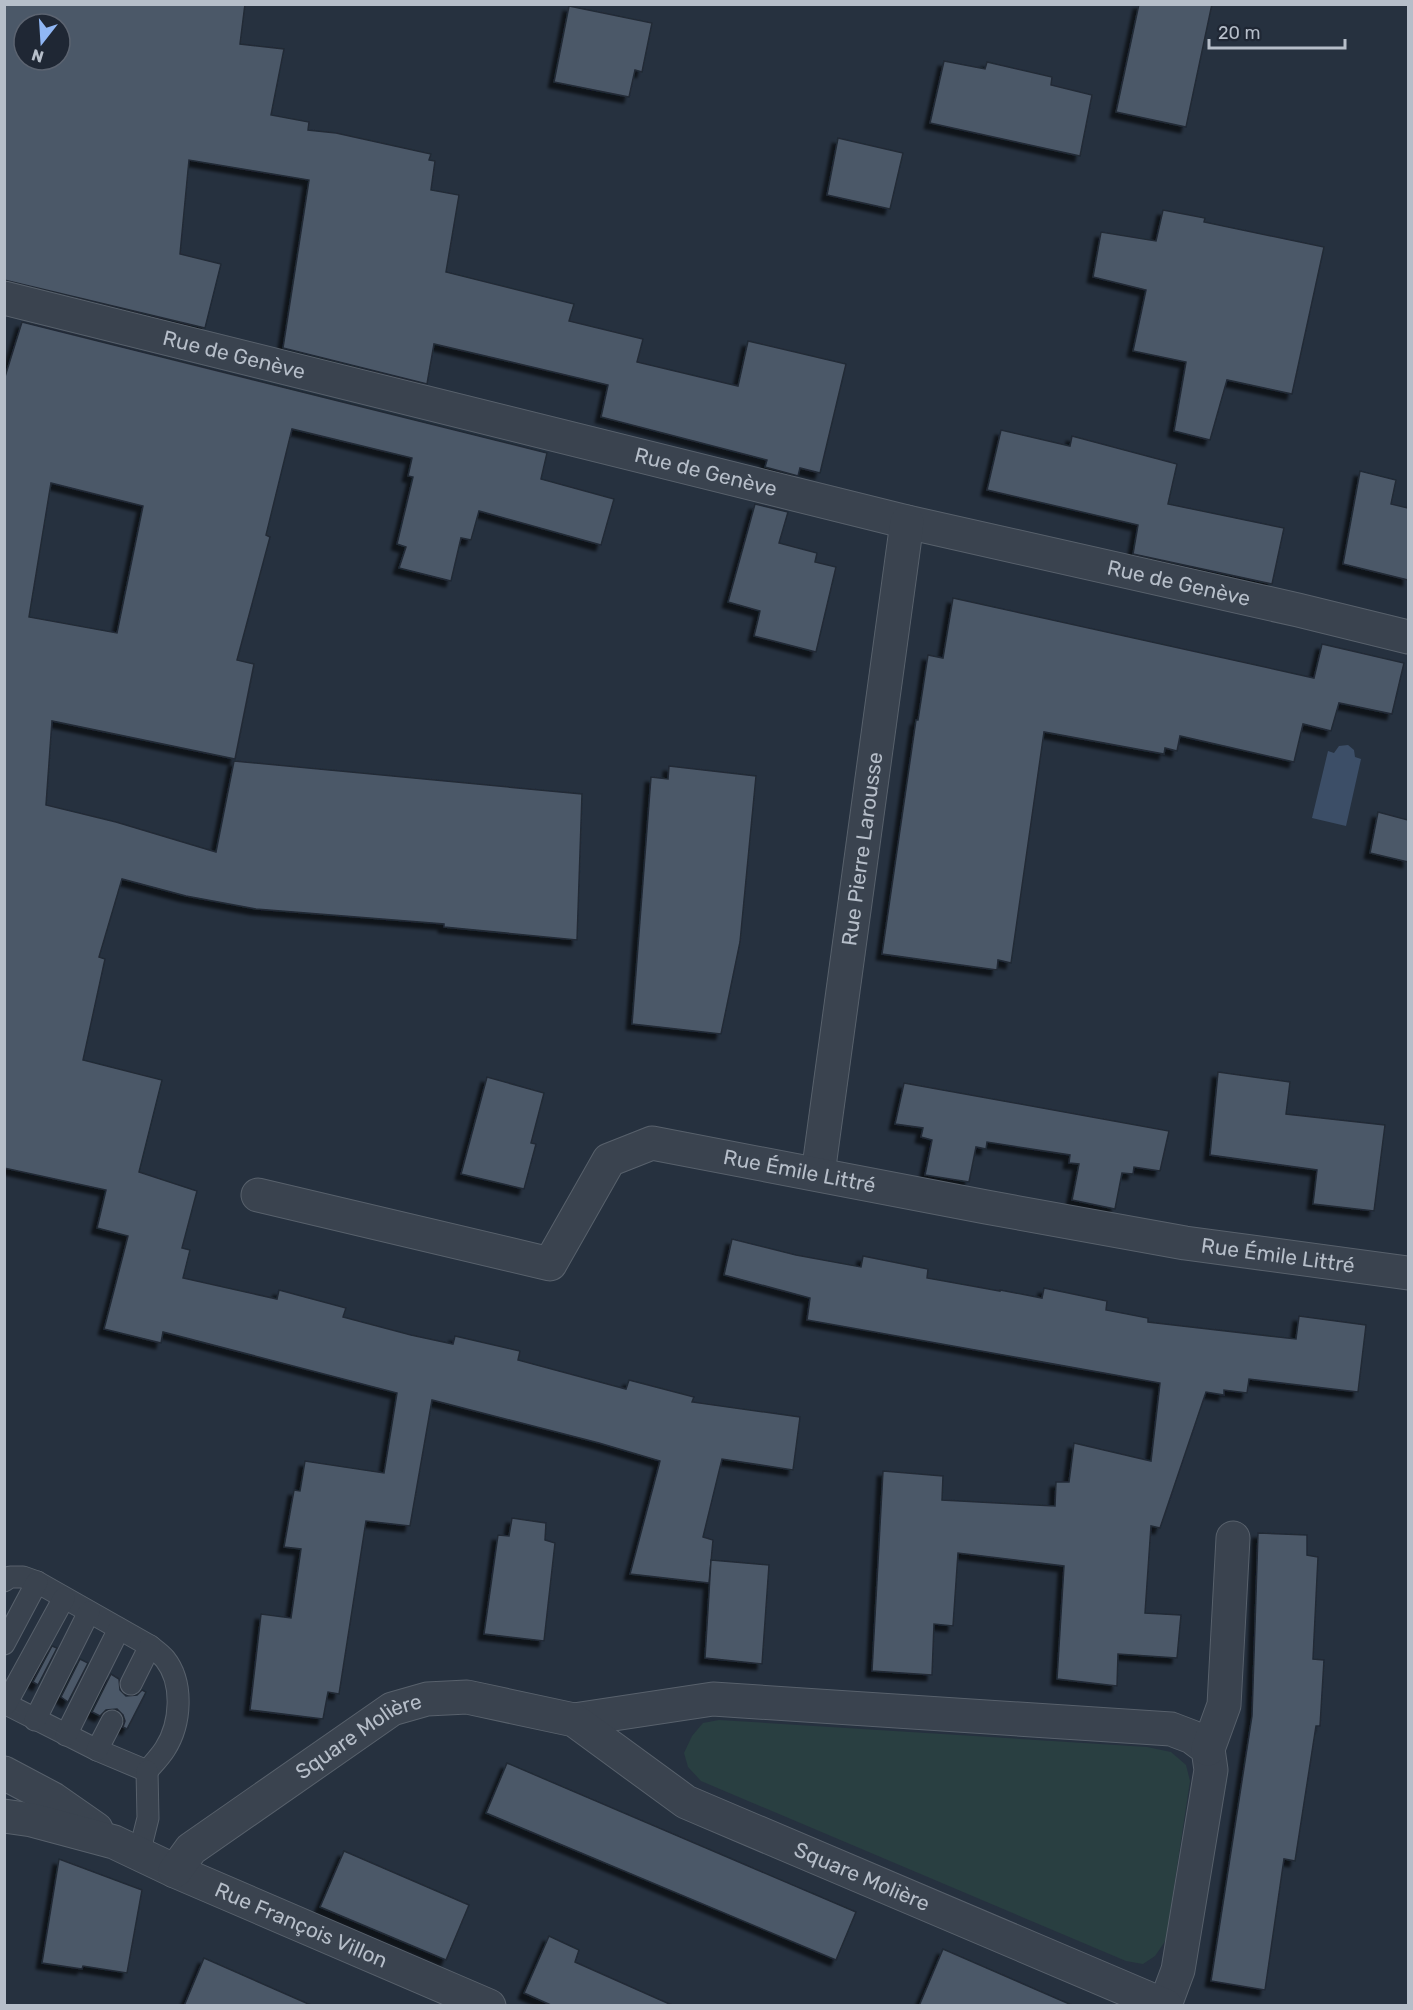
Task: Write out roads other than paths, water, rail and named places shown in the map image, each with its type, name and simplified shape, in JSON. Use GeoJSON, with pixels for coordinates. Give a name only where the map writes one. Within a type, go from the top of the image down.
{"type":"FeatureCollection","features":[{"type":"Feature","properties":{"kind":"street","name":"Rue de Genève"},"geometry":{"type":"LineString","coordinates":[[4,298],[907,522],[1298,610],[1408,638]]}},
{"type":"Feature","properties":{"kind":"street","name":"Rue Pierre Larousse"},"geometry":{"type":"LineString","coordinates":[[818,1174],[907,522]]}},
{"type":"Feature","properties":{"kind":"street","name":"Rue Émile Littré"},"geometry":{"type":"LineString","coordinates":[[258,1195],[550,1264],[609,1160],[652,1143],[1185,1243],[1408,1273]]}},
{"type":"Feature","properties":{"kind":"street","name":"Square Molière"},"geometry":{"type":"LineString","coordinates":[[574,1720],[686,1802],[1165,2005],[1178,1970],[1211,1770],[1208,1749],[1224,1705],[1233,1538]]}},
{"type":"Feature","properties":{"kind":"street","name":"Square Molière"},"geometry":{"type":"LineString","coordinates":[[175,1871],[191,1849],[392,1708],[427,1699],[467,1697],[574,1720],[713,1699],[1171,1729],[1192,1737],[1208,1749]]}},
{"type":"Feature","properties":{"kind":"street","name":"Rue François Villon"},"geometry":{"type":"LineString","coordinates":[[4,1773],[53,1799],[127,1848],[175,1871],[489,2006]]}},
{"type":"Feature","properties":{"kind":"street","name":"Rue François Villon"},"geometry":{"type":"LineString","coordinates":[[4,1816],[32,1820],[127,1848]]}},
{"type":"Feature","properties":{"kind":"lane"},"geometry":{"type":"LineString","coordinates":[[4,1581],[10,1576],[23,1577],[37,1582],[150,1646],[164,1658],[171,1670],[178,1707],[175,1729],[165,1750],[147,1771],[148,1818],[127,1848]]}},
{"type":"Feature","properties":{"kind":"lane"},"geometry":{"type":"LineString","coordinates":[[4,1644],[37,1582]]}},
{"type":"Feature","properties":{"kind":"lane"},"geometry":{"type":"LineString","coordinates":[[64,1598],[5,1704],[97,1750],[147,1771]]}},
{"type":"Feature","properties":{"kind":"lane"},"geometry":{"type":"LineString","coordinates":[[35,1720],[89,1612]]}},
{"type":"Feature","properties":{"kind":"lane"},"geometry":{"type":"LineString","coordinates":[[66,1735],[119,1629]]}},
{"type":"Feature","properties":{"kind":"lane"},"geometry":{"type":"LineString","coordinates":[[131,1684],[150,1646]]}},
{"type":"Feature","properties":{"kind":"lane"},"geometry":{"type":"LineString","coordinates":[[97,1750],[112,1721]]}},
{"type":"Feature","properties":{"kind":"water"},"geometry":{"type":"Polygon","coordinates":[[[1348,745],[1354,750],[1355,757],[1361,759],[1346,826],[1312,818],[1328,751],[1334,753],[1339,746],[1348,745]]]}}]}
